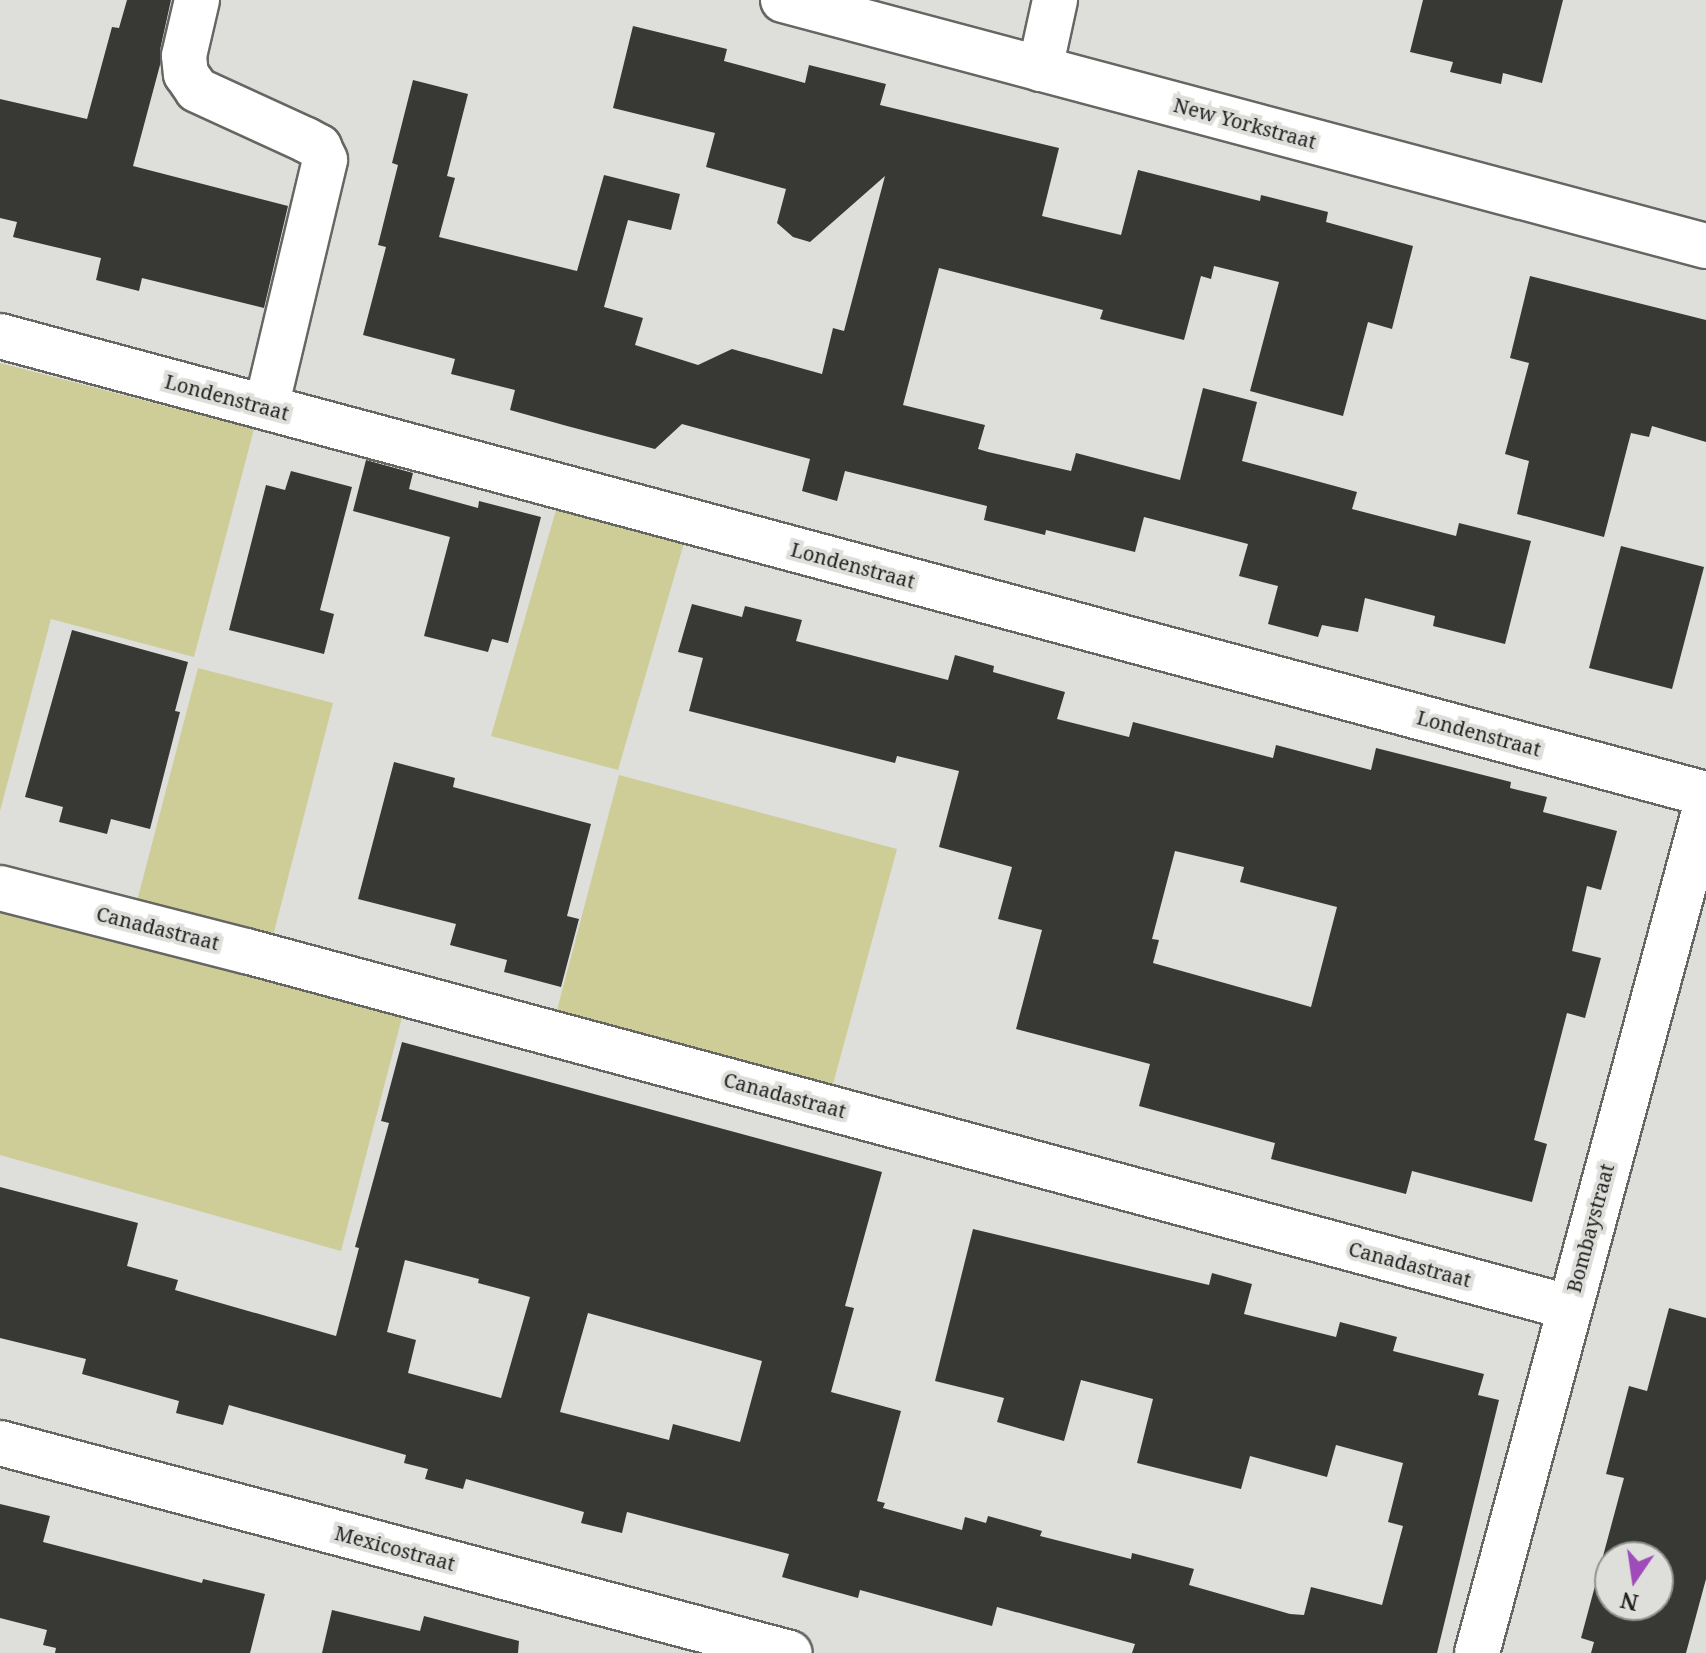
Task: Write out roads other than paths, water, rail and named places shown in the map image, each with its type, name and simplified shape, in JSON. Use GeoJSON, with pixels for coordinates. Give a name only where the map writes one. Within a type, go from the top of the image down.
{"type":"FeatureCollection","features":[{"type":"Feature","properties":{"kind":"street"},"geometry":{"type":"LineString","coordinates":[[197,0],[184,56],[186,74],[197,90],[319,147],[325,160],[266,407]]}},
{"type":"Feature","properties":{"kind":"street","name":"New Yorkstraat"},"geometry":{"type":"LineString","coordinates":[[783,0],[1706,246]]}},
{"type":"Feature","properties":{"kind":"street"},"geometry":{"type":"LineString","coordinates":[[1040,69],[1055,0]]}},
{"type":"Feature","properties":{"kind":"street","name":"Londenstraat"},"geometry":{"type":"LineString","coordinates":[[0,336],[1706,794]]}},
{"type":"Feature","properties":{"kind":"street","name":"Bombaystraat"},"geometry":{"type":"LineString","coordinates":[[1477,1653],[1706,804]]}},
{"type":"Feature","properties":{"kind":"street","name":"Canadastraat"},"geometry":{"type":"LineString","coordinates":[[0,888],[1568,1307]]}},
{"type":"Feature","properties":{"kind":"street","name":"Mexicostraat"},"geometry":{"type":"LineString","coordinates":[[0,1443],[790,1653]]}}]}
